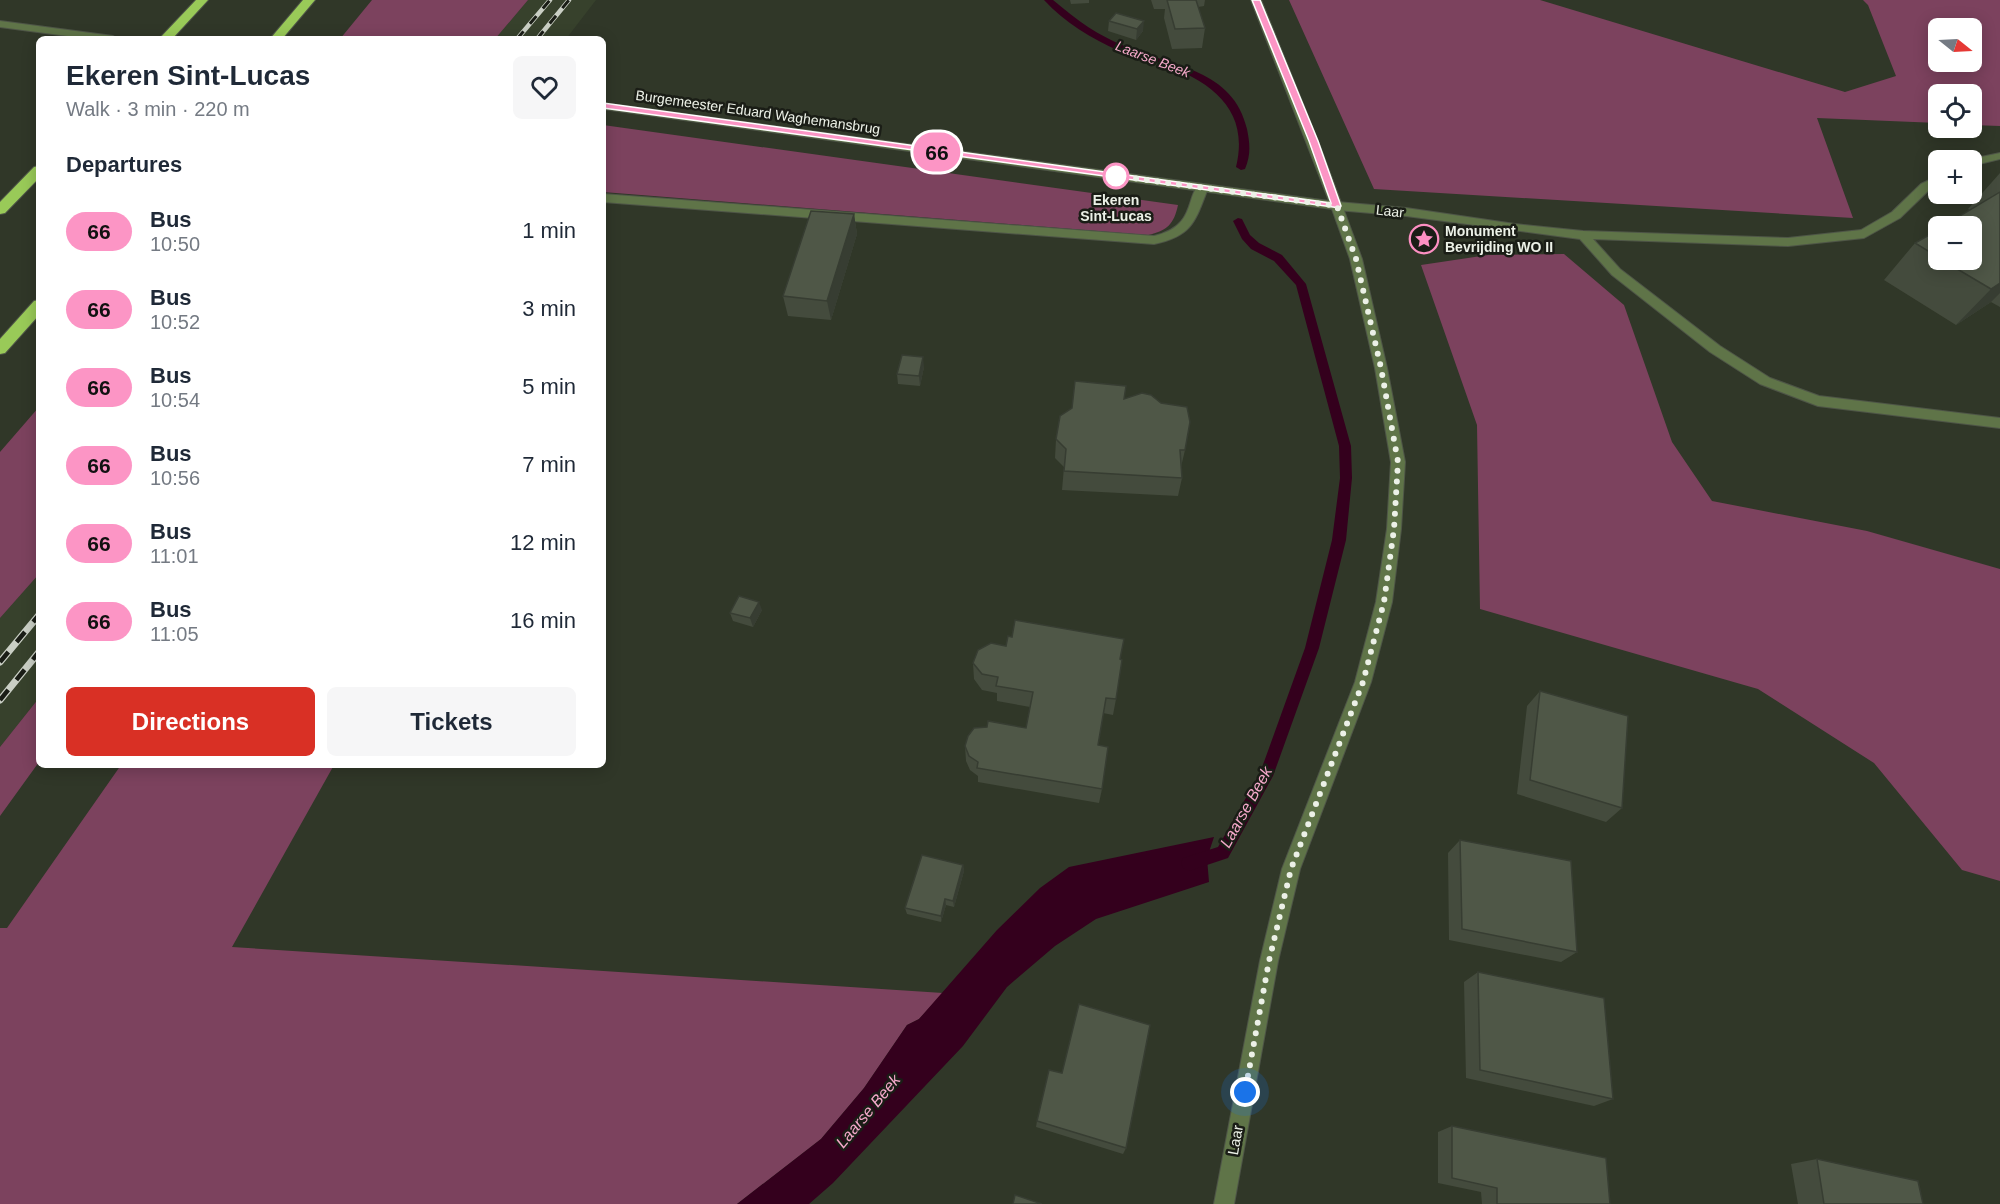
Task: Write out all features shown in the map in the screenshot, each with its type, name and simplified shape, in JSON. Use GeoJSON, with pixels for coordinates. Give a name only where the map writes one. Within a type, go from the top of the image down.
{"type":"FeatureCollection","features":[{"type":"Feature","properties":{"kind":"highway"},"geometry":{"type":"LineString","coordinates":[[168,36],[202,0]]}},
{"type":"Feature","properties":{"kind":"highway"},"geometry":{"type":"LineString","coordinates":[[279,36],[309,0]]}},
{"type":"Feature","properties":{"kind":"highway"},"geometry":{"type":"LineString","coordinates":[[0,210],[36,173]]}},
{"type":"Feature","properties":{"kind":"highway"},"geometry":{"type":"LineString","coordinates":[[0,349],[36,308]]}},
{"type":"Feature","properties":{"kind":"street","name":"Laar"},"geometry":{"type":"LineString","coordinates":[[1224,1204],[1269,961],[1291,869],[1363,682],[1384,602],[1394,529],[1398,462],[1381,368],[1356,259],[1314,141],[1256,0]]}},
{"type":"Feature","properties":{"kind":"street"},"geometry":{"type":"LineString","coordinates":[[0,24],[90,36]]}},
{"type":"Feature","properties":{"kind":"street","name":"Burgemeester Eduard Waghemansbrug"},"geometry":{"type":"LineString","coordinates":[[606,106],[1337,206]]}},
{"type":"Feature","properties":{"kind":"street"},"geometry":{"type":"LineString","coordinates":[[1982,160],[2000,156]]}},
{"type":"Feature","properties":{"kind":"street","name":"Laar"},"geometry":{"type":"LineString","coordinates":[[1337,206],[1406,212],[1515,228],[1583,235],[1788,242],[1864,234],[1896,215],[1928,185]]}},
{"type":"Feature","properties":{"kind":"street"},"geometry":{"type":"LineString","coordinates":[[606,198],[1154,240],[1177,234],[1184,228],[1202,188]]}},
{"type":"Feature","properties":{"kind":"street"},"geometry":{"type":"LineString","coordinates":[[1583,235],[1616,272],[1715,349],[1765,381],[1818,401],[2000,423]]}},
{"type":"Feature","properties":{"kind":"shaded area"},"geometry":{"type":"Polygon","coordinates":[[[372,0],[528,0],[498,36],[342,36],[372,0]]]}},
{"type":"Feature","properties":{"kind":"shaded area"},"geometry":{"type":"Polygon","coordinates":[[[528,0],[596,0],[568,36],[498,36],[528,0]]]}},
{"type":"Feature","properties":{"kind":"shaded area"},"geometry":{"type":"Polygon","coordinates":[[[1289,0],[1540,0],[1845,92],[1896,76],[1868,5],[1863,0],[2000,0],[2000,126],[1982,125],[1982,84],[1928,84],[1928,123],[1817,118],[1853,218],[1374,189],[1289,0]]]}},
{"type":"Feature","properties":{"kind":"shaded area"},"geometry":{"type":"Polygon","coordinates":[[[606,125],[1178,205],[1169,226],[1148,235],[606,192],[606,125]]]}},
{"type":"Feature","properties":{"kind":"shaded area"},"geometry":{"type":"Polygon","coordinates":[[[1564,254],[1624,305],[1672,442],[1712,501],[1867,531],[2000,569],[2000,881],[1962,870],[1874,763],[1758,689],[1480,609],[1477,425],[1421,265],[1488,255],[1564,254]]]}},
{"type":"Feature","properties":{"kind":"shaded area"},"geometry":{"type":"Polygon","coordinates":[[[36,410],[36,577],[0,618],[0,452],[36,410]]]}},
{"type":"Feature","properties":{"kind":"shaded area"},"geometry":{"type":"Polygon","coordinates":[[[36,577],[36,702],[0,747],[0,618],[36,577]]]}},
{"type":"Feature","properties":{"kind":"shaded area"},"geometry":{"type":"Polygon","coordinates":[[[36,702],[36,766],[0,816],[0,747],[36,702]]]}},
{"type":"Feature","properties":{"kind":"shaded area"},"geometry":{"type":"Polygon","coordinates":[[[119,768],[332,768],[232,947],[943,993],[919,1019],[907,1025],[864,1088],[821,1139],[737,1204],[0,1204],[0,928],[7,928],[119,768]]]}},
{"type":"Feature","properties":{"kind":"water"},"geometry":{"type":"Polygon","coordinates":[[[1214,837],[1207,858],[1209,882],[1096,919],[1055,946],[1007,987],[963,1046],[833,1183],[809,1204],[737,1204],[821,1139],[864,1088],[907,1025],[919,1019],[997,930],[1040,888],[1069,867],[1214,837]]]}},
{"type":"Feature","properties":{"kind":"building"},"geometry":{"type":"Polygon","coordinates":[[[1167,0],[1196,0],[1205,28],[1175,29],[1167,0]]]}},
{"type":"Feature","properties":{"kind":"building"},"geometry":{"type":"Polygon","coordinates":[[[1116,13],[1144,21],[1137,29],[1109,21],[1116,13]]]}},
{"type":"Feature","properties":{"kind":"building"},"geometry":{"type":"Polygon","coordinates":[[[2000,192],[2000,283],[1991,289],[1959,270],[1982,270],[1982,216],[1960,216],[2000,192]]]}},
{"type":"Feature","properties":{"kind":"building"},"geometry":{"type":"Polygon","coordinates":[[[811,211],[854,214],[827,301],[783,296],[811,211]]]}},
{"type":"Feature","properties":{"kind":"building"},"geometry":{"type":"Polygon","coordinates":[[[1928,236],[1928,251],[1915,243],[1928,236]]]}},
{"type":"Feature","properties":{"kind":"building"},"geometry":{"type":"Polygon","coordinates":[[[902,355],[923,357],[919,376],[897,374],[902,355]]]}},
{"type":"Feature","properties":{"kind":"building"},"geometry":{"type":"Polygon","coordinates":[[[1075,381],[1126,386],[1124,399],[1142,393],[1151,395],[1161,403],[1187,407],[1190,422],[1185,450],[1180,450],[1182,478],[1064,471],[1066,449],[1056,439],[1060,416],[1072,408],[1075,381]]]}},
{"type":"Feature","properties":{"kind":"building"},"geometry":{"type":"Polygon","coordinates":[[[739,596],[759,602],[750,618],[730,613],[739,596]]]}},
{"type":"Feature","properties":{"kind":"building"},"geometry":{"type":"Polygon","coordinates":[[[1015,620],[1124,639],[1116,699],[1106,698],[1098,745],[1108,747],[1102,789],[977,768],[978,762],[969,756],[965,746],[968,736],[974,728],[987,727],[988,721],[1026,728],[1033,692],[996,686],[998,677],[982,674],[973,663],[978,650],[991,643],[1006,646],[1008,636],[1012,637],[1015,620]]]}},
{"type":"Feature","properties":{"kind":"building"},"geometry":{"type":"Polygon","coordinates":[[[1540,691],[1628,716],[1622,808],[1530,780],[1540,691]]]}},
{"type":"Feature","properties":{"kind":"building"},"geometry":{"type":"Polygon","coordinates":[[[1460,840],[1571,861],[1577,952],[1462,929],[1460,840]]]}},
{"type":"Feature","properties":{"kind":"building"},"geometry":{"type":"Polygon","coordinates":[[[922,855],[963,865],[953,901],[945,899],[941,916],[905,908],[922,855]]]}},
{"type":"Feature","properties":{"kind":"building"},"geometry":{"type":"Polygon","coordinates":[[[1478,972],[1604,998],[1613,1099],[1480,1070],[1478,972]]]}},
{"type":"Feature","properties":{"kind":"building"},"geometry":{"type":"Polygon","coordinates":[[[1079,1004],[1150,1025],[1126,1148],[1037,1121],[1049,1070],[1062,1073],[1079,1004]]]}},
{"type":"Feature","properties":{"kind":"building"},"geometry":{"type":"Polygon","coordinates":[[[1452,1126],[1606,1158],[1610,1204],[1497,1204],[1497,1188],[1452,1178],[1452,1126]]]}},
{"type":"Feature","properties":{"kind":"building"},"geometry":{"type":"Polygon","coordinates":[[[1817,1159],[1918,1181],[1923,1204],[1824,1204],[1817,1159]]]}},
{"type":"Feature","properties":{"kind":"building"},"geometry":{"type":"Polygon","coordinates":[[[1015,1195],[1042,1204],[1013,1204],[1015,1195]]]}},
{"type":"Feature","properties":{"kind":"waterway","name":"Laarse Beek"},"geometry":{"type":"LineString","coordinates":[[1048,0],[1080,28],[1125,50],[1166,62],[1204,78],[1228,99],[1240,121],[1246,147],[1241,167]]}},
{"type":"Feature","properties":{"kind":"waterway","name":"Laarse Beek"},"geometry":{"type":"LineString","coordinates":[[1189,863],[1223,853],[1266,776],[1312,648],[1339,540],[1346,478],[1345,446],[1301,284],[1278,258],[1255,246],[1246,237],[1238,221]]}},
{"type":"Feature","properties":{"kind":"railway"},"geometry":{"type":"LineString","coordinates":[[520,36],[550,0]]}},
{"type":"Feature","properties":{"kind":"railway"},"geometry":{"type":"LineString","coordinates":[[539,36],[569,0]]}},
{"type":"Feature","properties":{"kind":"railway"},"geometry":{"type":"LineString","coordinates":[[0,662],[36,619]]}},
{"type":"Feature","properties":{"kind":"railway"},"geometry":{"type":"LineString","coordinates":[[0,700],[36,656]]}},
{"type":"Feature","properties":{"kind":"bus line","name":"66"},"geometry":{"type":"LineString","coordinates":[[606,106],[1337,206],[1314,141],[1256,0]]}},
{"type":"Feature","properties":{"kind":"place","name":"Ekeren Sint-Lucas"},"geometry":{"type":"Point","coordinates":[1116,176]}},
{"type":"Feature","properties":{"kind":"place","name":"Monument Bevrijding WO II"},"geometry":{"type":"Point","coordinates":[1424,239]}},
{"type":"Feature","properties":{"kind":"route"},"geometry":{"type":"LineString","coordinates":[[1116,176],[1110,175],[1337,206],[1356,259],[1381,368],[1398,462],[1394,529],[1384,602],[1363,682],[1291,869],[1269,961],[1245,1092]]}}]}
